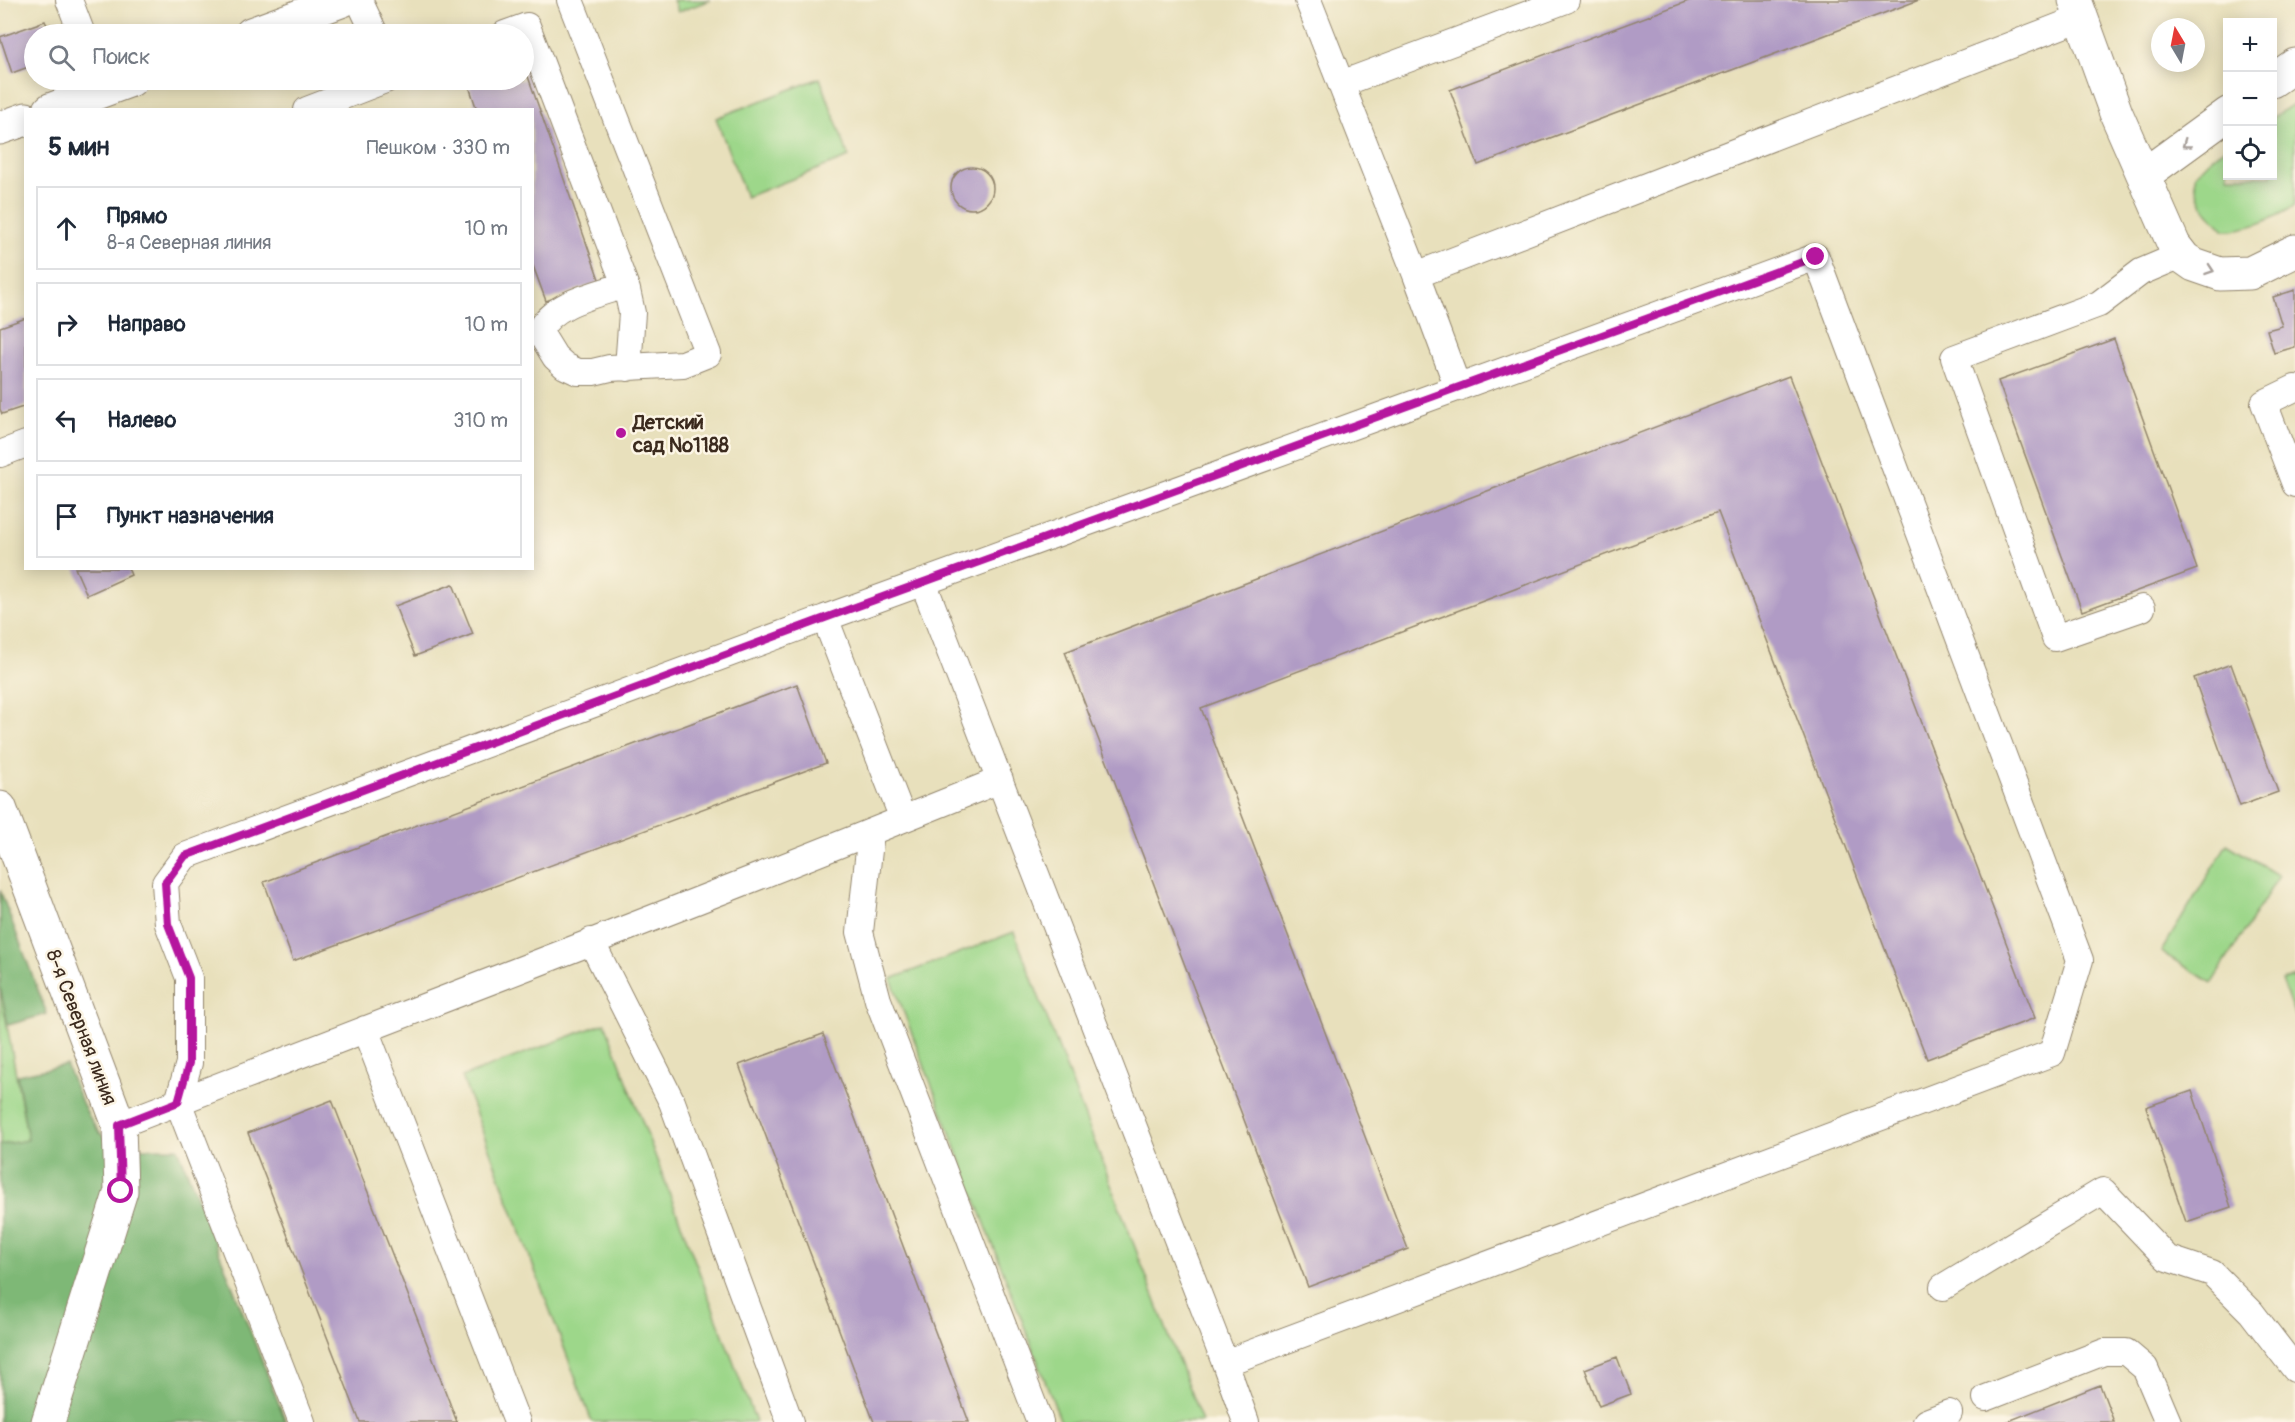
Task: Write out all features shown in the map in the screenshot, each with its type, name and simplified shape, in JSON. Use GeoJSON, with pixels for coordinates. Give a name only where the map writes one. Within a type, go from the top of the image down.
{"type":"FeatureCollection","features":[{"type":"Feature","properties":{"kind":"street"},"geometry":{"type":"LineString","coordinates":[[278,24],[343,0]]}},
{"type":"Feature","properties":{"kind":"street"},"geometry":{"type":"LineString","coordinates":[[2078,9],[2116,112],[2174,245],[2181,255],[2194,265],[2220,274],[2250,273],[2295,252]]}},
{"type":"Feature","properties":{"kind":"street"},"geometry":{"type":"LineString","coordinates":[[2277,78],[2295,65]]}},
{"type":"Feature","properties":{"kind":"street"},"geometry":{"type":"LineString","coordinates":[[55,108],[95,90]]}},
{"type":"Feature","properties":{"kind":"street"},"geometry":{"type":"LineString","coordinates":[[2144,175],[2223,118]]}},
{"type":"Feature","properties":{"kind":"street"},"geometry":{"type":"LineString","coordinates":[[0,128],[24,120]]}},
{"type":"Feature","properties":{"kind":"street","name":"8-я Северная линия"},"geometry":{"type":"LineString","coordinates":[[0,808],[119,1125],[121,1191],[48,1422]]}},
{"type":"Feature","properties":{"kind":"lane"},"geometry":{"type":"LineString","coordinates":[[69,0],[78,24]]}},
{"type":"Feature","properties":{"kind":"lane"},"geometry":{"type":"LineString","coordinates":[[359,0],[370,24]]}},
{"type":"Feature","properties":{"kind":"lane"},"geometry":{"type":"LineString","coordinates":[[570,0],[708,354],[683,364],[578,372],[565,366],[555,357],[536,332],[545,319],[560,309],[625,285]]}},
{"type":"Feature","properties":{"kind":"lane"},"geometry":{"type":"LineString","coordinates":[[1308,0],[1458,388]]}},
{"type":"Feature","properties":{"kind":"lane"},"geometry":{"type":"LineString","coordinates":[[1341,84],[1566,0]]}},
{"type":"Feature","properties":{"kind":"lane"},"geometry":{"type":"LineString","coordinates":[[1416,275],[2078,9]]}},
{"type":"Feature","properties":{"kind":"lane"},"geometry":{"type":"LineString","coordinates":[[534,44],[625,285],[632,313],[628,368]]}},
{"type":"Feature","properties":{"kind":"lane"},"geometry":{"type":"LineString","coordinates":[[312,108],[359,90]]}},
{"type":"Feature","properties":{"kind":"lane"},"geometry":{"type":"LineString","coordinates":[[2142,608],[2055,638],[1954,358],[2099,304],[2141,272],[2181,255]]}},
{"type":"Feature","properties":{"kind":"lane"},"geometry":{"type":"LineString","coordinates":[[302,1422],[178,1102],[189,1063],[189,978],[168,924],[165,883],[185,856],[923,582],[1816,257],[2080,960],[2052,1053],[1225,1364]]}},
{"type":"Feature","properties":{"kind":"lane"},"geometry":{"type":"LineString","coordinates":[[2295,388],[2264,403],[2295,484]]}},
{"type":"Feature","properties":{"kind":"lane"},"geometry":{"type":"LineString","coordinates":[[0,454],[24,445]]}},
{"type":"Feature","properties":{"kind":"lane"},"geometry":{"type":"LineString","coordinates":[[923,582],[1246,1422]]}},
{"type":"Feature","properties":{"kind":"lane"},"geometry":{"type":"LineString","coordinates":[[825,618],[903,819]]}},
{"type":"Feature","properties":{"kind":"lane"},"geometry":{"type":"LineString","coordinates":[[119,1125],[1000,780]]}},
{"type":"Feature","properties":{"kind":"lane"},"geometry":{"type":"LineString","coordinates":[[871,832],[860,932],[878,1000],[1040,1422]]}},
{"type":"Feature","properties":{"kind":"lane"},"geometry":{"type":"LineString","coordinates":[[591,941],[672,1102],[790,1422]]}},
{"type":"Feature","properties":{"kind":"lane"},"geometry":{"type":"LineString","coordinates":[[365,1029],[517,1422]]}},
{"type":"Feature","properties":{"kind":"lane"},"geometry":{"type":"LineString","coordinates":[[1943,1287],[2103,1191],[2167,1258],[2212,1273],[2252,1312],[2295,1369]]}},
{"type":"Feature","properties":{"kind":"lane"},"geometry":{"type":"LineString","coordinates":[[1986,1398],[2104,1352],[2126,1352],[2145,1368],[2168,1422]]}},
{"type":"Feature","properties":{"kind":"green space"},"geometry":{"type":"Polygon","coordinates":[[[673,0],[710,0],[678,12],[673,0]]]}},
{"type":"Feature","properties":{"kind":"green space"},"geometry":{"type":"Polygon","coordinates":[[[820,78],[849,157],[746,197],[716,118],[820,78]]]}},
{"type":"Feature","properties":{"kind":"green space"},"geometry":{"type":"Polygon","coordinates":[[[2295,103],[2295,206],[2252,226],[2224,230],[2207,211],[2200,199],[2195,175],[2213,156],[2223,150],[2223,180],[2277,180],[2277,114],[2295,103]]]}},
{"type":"Feature","properties":{"kind":"green space"},"geometry":{"type":"Polygon","coordinates":[[[2227,844],[2279,876],[2212,983],[2161,952],[2227,844]]]}},
{"type":"Feature","properties":{"kind":"green space"},"geometry":{"type":"Polygon","coordinates":[[[0,890],[47,1014],[8,1025],[0,987],[0,890]]]}},
{"type":"Feature","properties":{"kind":"green space"},"geometry":{"type":"Polygon","coordinates":[[[1014,932],[1202,1422],[1061,1422],[891,979],[1014,932]]]}},
{"type":"Feature","properties":{"kind":"green space"},"geometry":{"type":"Polygon","coordinates":[[[2295,976],[2295,1017],[2282,981],[2295,976]]]}},
{"type":"Feature","properties":{"kind":"green space"},"geometry":{"type":"Polygon","coordinates":[[[0,987],[28,1140],[0,1145],[0,987]]]}},
{"type":"Feature","properties":{"kind":"green space"},"geometry":{"type":"Polygon","coordinates":[[[605,1023],[756,1422],[592,1422],[462,1077],[605,1023]]]}},
{"type":"Feature","properties":{"kind":"green space"},"geometry":{"type":"Polygon","coordinates":[[[66,1065],[85,1109],[105,1138],[113,1143],[129,1147],[178,1148],[286,1422],[0,1422],[0,1145],[28,1140],[17,1075],[66,1065]]]}},
{"type":"Feature","properties":{"kind":"building"},"geometry":{"type":"Polygon","coordinates":[[[1691,0],[1919,0],[1478,165],[1450,90],[1691,0]]]}},
{"type":"Feature","properties":{"kind":"building"},"geometry":{"type":"Polygon","coordinates":[[[24,28],[24,69],[12,73],[0,37],[24,28]]]}},
{"type":"Feature","properties":{"kind":"building"},"geometry":{"type":"Polygon","coordinates":[[[470,90],[533,90],[600,282],[546,301],[534,268],[534,108],[476,108],[470,90]]]}},
{"type":"Feature","properties":{"kind":"building"},"geometry":{"type":"Polygon","coordinates":[[[972,167],[980,168],[987,173],[992,180],[992,196],[987,203],[980,208],[972,209],[964,208],[957,203],[952,196],[951,188],[952,180],[957,173],[964,168],[972,167]]]}},
{"type":"Feature","properties":{"kind":"building"},"geometry":{"type":"Polygon","coordinates":[[[2295,290],[2295,347],[2274,353],[2267,330],[2282,326],[2273,297],[2295,290]]]}},
{"type":"Feature","properties":{"kind":"building"},"geometry":{"type":"Polygon","coordinates":[[[24,319],[24,407],[2,414],[0,409],[0,327],[24,319]]]}},
{"type":"Feature","properties":{"kind":"building"},"geometry":{"type":"Polygon","coordinates":[[[2114,339],[2197,569],[2082,611],[1998,381],[2114,339]]]}},
{"type":"Feature","properties":{"kind":"building"},"geometry":{"type":"Polygon","coordinates":[[[1789,376],[2035,1018],[1927,1059],[1718,512],[1201,708],[1408,1249],[1308,1287],[1065,652],[1789,376]]]}},
{"type":"Feature","properties":{"kind":"building"},"geometry":{"type":"Polygon","coordinates":[[[76,570],[129,570],[131,575],[87,595],[76,570]]]}},
{"type":"Feature","properties":{"kind":"building"},"geometry":{"type":"Polygon","coordinates":[[[453,584],[473,634],[415,656],[395,606],[453,584]]]}},
{"type":"Feature","properties":{"kind":"building"},"geometry":{"type":"Polygon","coordinates":[[[2231,664],[2278,792],[2240,806],[2194,678],[2231,664]]]}},
{"type":"Feature","properties":{"kind":"building"},"geometry":{"type":"Polygon","coordinates":[[[797,684],[826,763],[293,961],[264,882],[797,684]]]}},
{"type":"Feature","properties":{"kind":"building"},"geometry":{"type":"Polygon","coordinates":[[[823,1034],[969,1422],[874,1422],[739,1065],[823,1034]]]}},
{"type":"Feature","properties":{"kind":"building"},"geometry":{"type":"Polygon","coordinates":[[[2192,1091],[2231,1207],[2186,1222],[2146,1107],[2192,1091]]]}},
{"type":"Feature","properties":{"kind":"building"},"geometry":{"type":"Polygon","coordinates":[[[332,1100],[457,1422],[360,1422],[248,1133],[332,1100]]]}},
{"type":"Feature","properties":{"kind":"building"},"geometry":{"type":"Polygon","coordinates":[[[1617,1357],[1631,1394],[1599,1406],[1585,1369],[1617,1357]]]}},
{"type":"Feature","properties":{"kind":"building"},"geometry":{"type":"Polygon","coordinates":[[[2100,1385],[2114,1422],[2006,1422],[2100,1385]]]}},
{"type":"Feature","properties":{"kind":"place","name":"Детский сад №1188"},"geometry":{"type":"Point","coordinates":[621,433]}},
{"type":"Feature","properties":{"kind":"route"},"geometry":{"type":"LineString","coordinates":[[121,1191],[119,1125],[178,1102],[189,1063],[189,978],[168,924],[165,883],[185,856],[825,618],[1816,257]]}}]}
